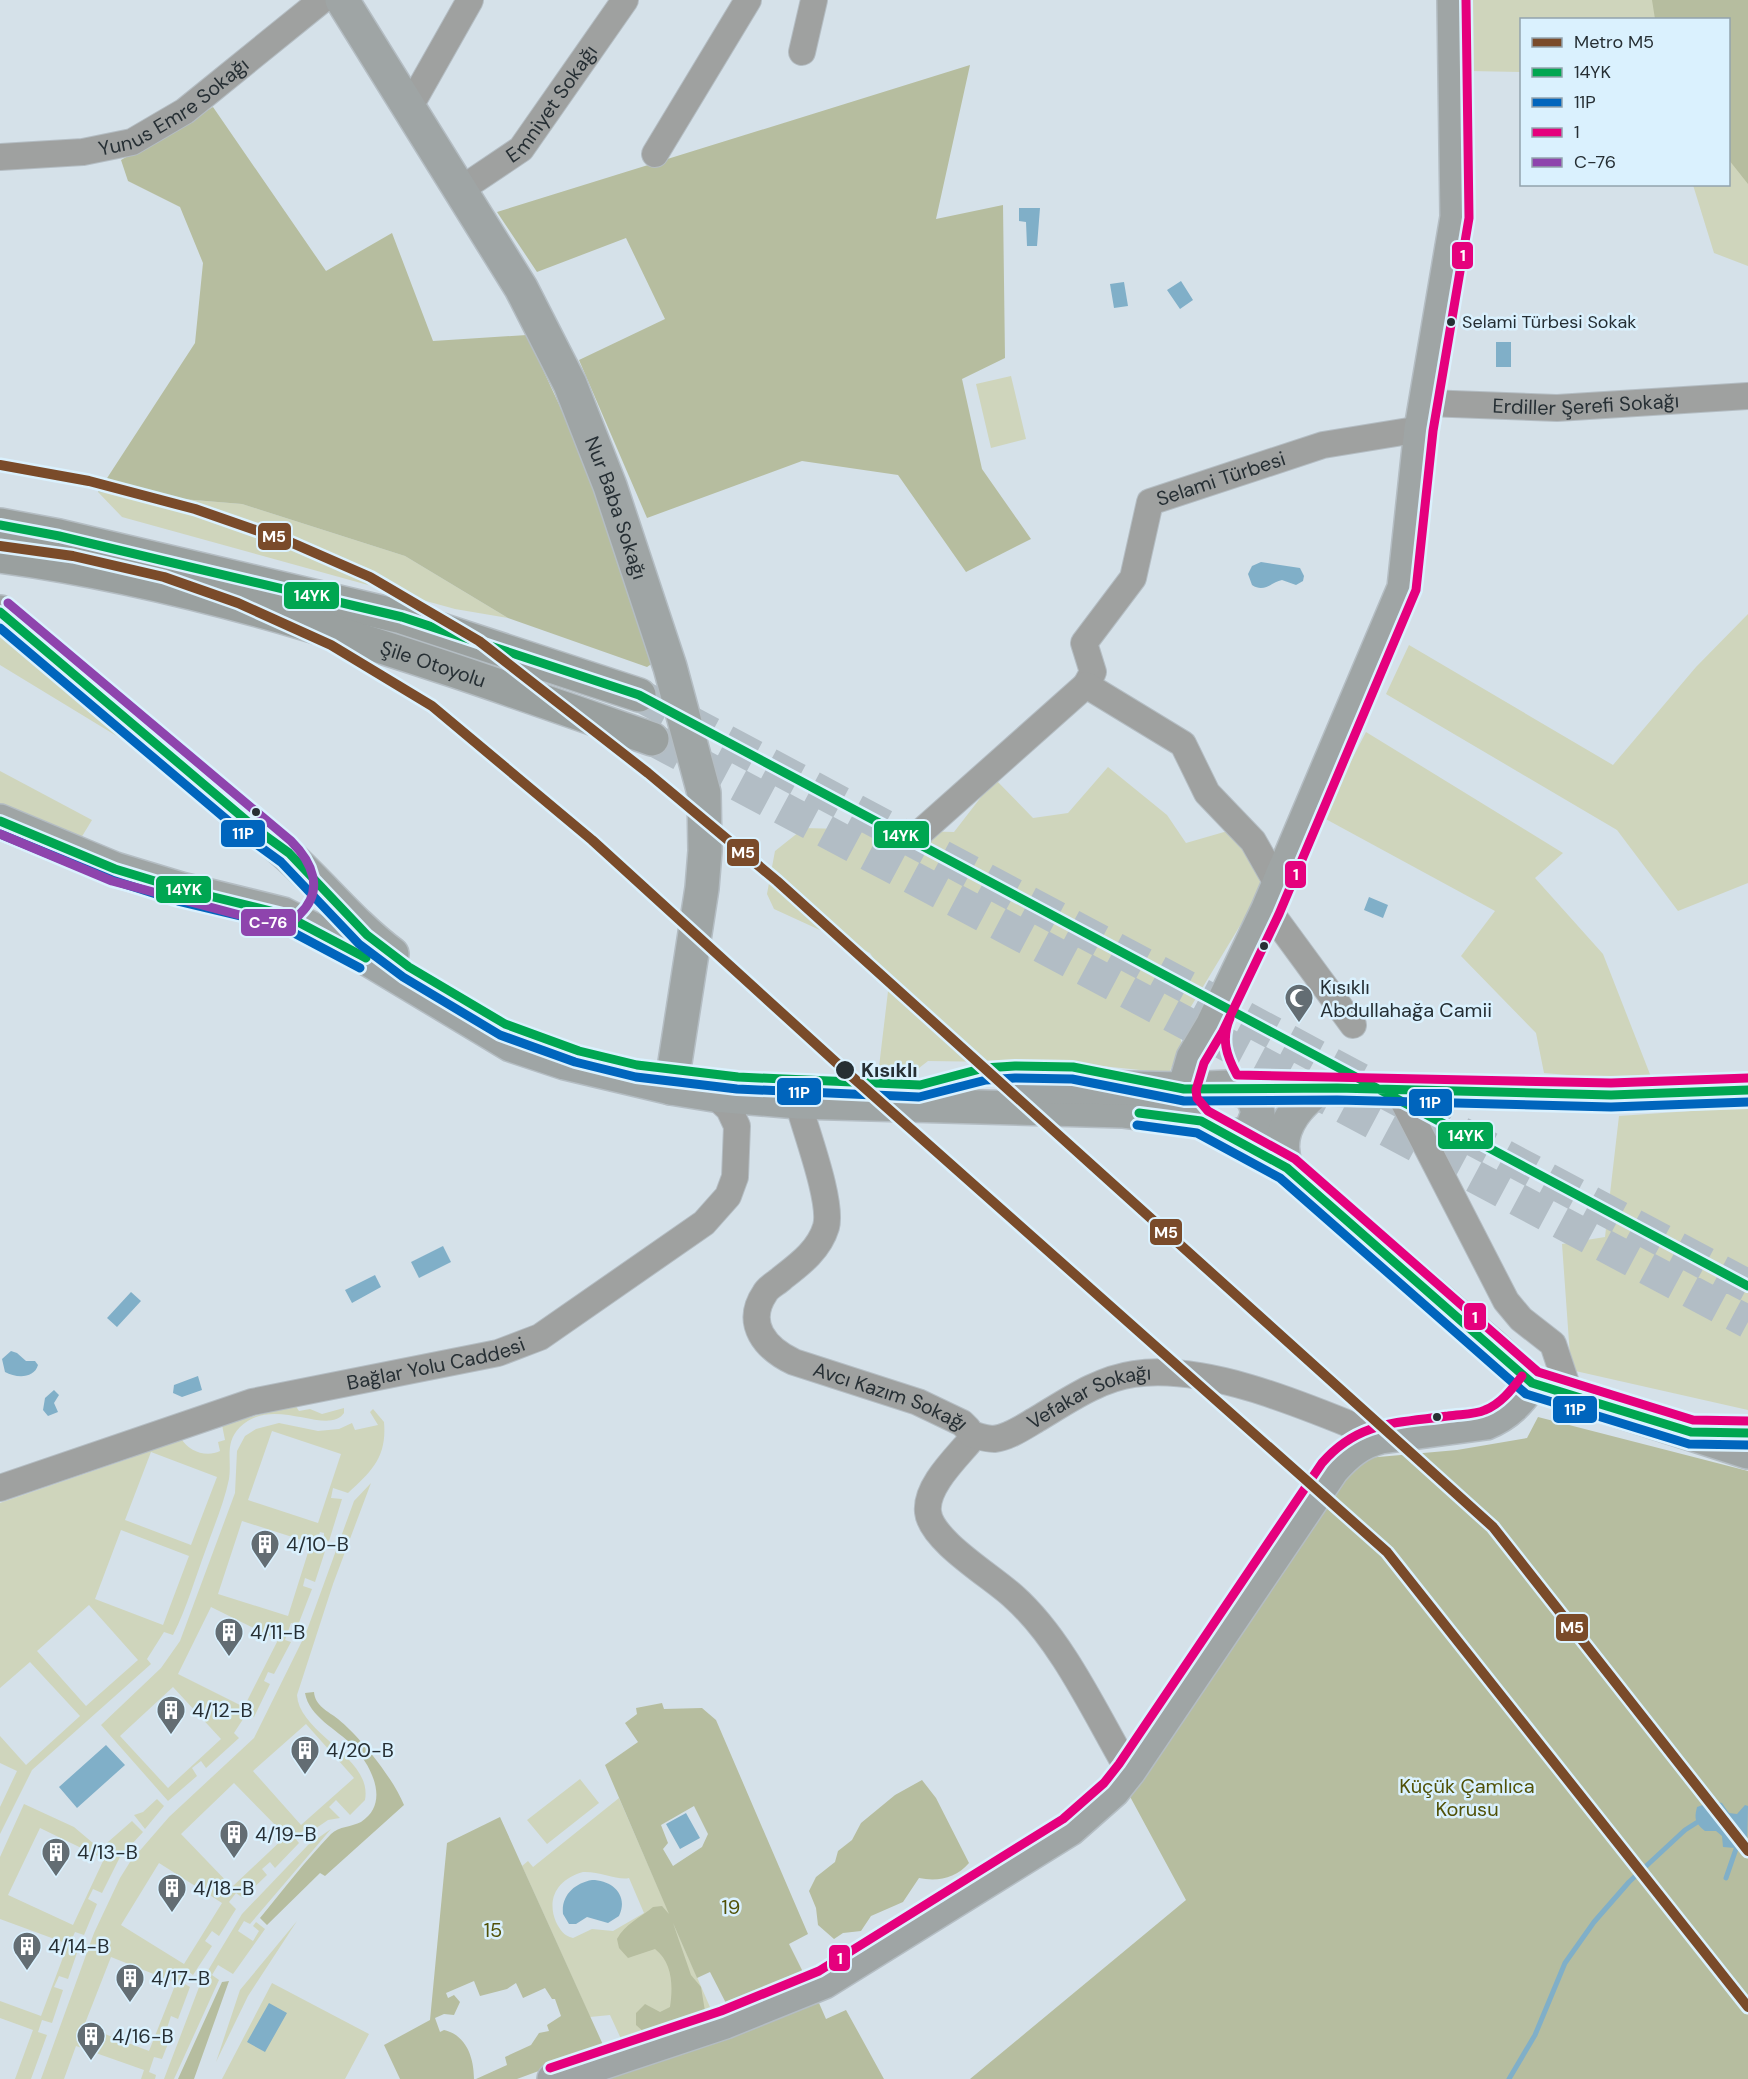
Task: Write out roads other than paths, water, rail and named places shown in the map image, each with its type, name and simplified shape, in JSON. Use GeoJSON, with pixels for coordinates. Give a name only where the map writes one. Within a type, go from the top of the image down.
{"type":"FeatureCollection","features":[{"type":"Feature","properties":{"kind":"highway"},"geometry":{"type":"LineString","coordinates":[[0,504],[69,519],[246,566],[402,617]]}},
{"type":"Feature","properties":{"kind":"highway","name":"Şile Otoyolu"},"geometry":{"type":"LineString","coordinates":[[0,525],[59,536],[402,617],[639,695]]}},
{"type":"Feature","properties":{"kind":"highway","name":"Şile Otoyolu"},"geometry":{"type":"LineString","coordinates":[[0,556],[152,583],[291,619],[509,689],[652,739]]}},
{"type":"Feature","properties":{"kind":"main road","name":"Nur Baba Sokağı"},"geometry":{"type":"LineString","coordinates":[[342,0],[521,288],[570,384],[610,486],[666,656],[704,793],[702,888],[671,1079]]}},
{"type":"Feature","properties":{"kind":"main road"},"geometry":{"type":"LineString","coordinates":[[1454,0],[1457,217],[1423,416],[1404,588],[1273,897],[1212,1026],[1193,1058],[1184,1089],[1185,1102],[1192,1114],[1201,1121],[1287,1168],[1532,1383],[1748,1452]]}},
{"type":"Feature","properties":{"kind":"main road"},"geometry":{"type":"LineString","coordinates":[[0,612],[260,832],[292,856],[367,935],[409,967],[505,1024],[579,1051],[637,1065],[714,1095],[798,1102],[1122,1111],[1201,1121]]}},
{"type":"Feature","properties":{"kind":"main road"},"geometry":{"type":"LineString","coordinates":[[0,821],[115,869],[181,889],[283,914],[346,945],[511,1045],[565,1063],[671,1079],[738,1077],[920,1084],[1184,1089],[1230,1087],[1397,1089],[1611,1095],[1748,1090]]}},
{"type":"Feature","properties":{"kind":"main road"},"geometry":{"type":"LineString","coordinates":[[283,914],[293,907],[301,892],[302,877],[292,856]]}},
{"type":"Feature","properties":{"kind":"main road"},"geometry":{"type":"LineString","coordinates":[[1212,1026],[1216,1064],[1230,1087],[1246,1092],[1254,1099],[1258,1113],[1251,1131],[1234,1137]]}},
{"type":"Feature","properties":{"kind":"main road"},"geometry":{"type":"LineString","coordinates":[[1287,1168],[1281,1153],[1283,1137],[1300,1103],[1318,1089]]}},
{"type":"Feature","properties":{"kind":"main road"},"geometry":{"type":"LineString","coordinates":[[561,2078],[725,2022],[824,1982],[1070,1829],[1113,1791],[1129,1772],[1332,1470],[1344,1456],[1366,1441],[1381,1437],[1486,1423],[1502,1417],[1516,1406],[1532,1383]]}},
{"type":"Feature","properties":{"kind":"main road"},"geometry":{"type":"LineString","coordinates":[[1691,1432],[1748,1434]]}},
{"type":"Feature","properties":{"kind":"street","name":"Yunus Emre Sokağı"},"geometry":{"type":"LineString","coordinates":[[0,157],[83,152],[132,142],[185,111],[322,0]]}},
{"type":"Feature","properties":{"kind":"street"},"geometry":{"type":"LineString","coordinates":[[409,108],[470,0]]}},
{"type":"Feature","properties":{"kind":"street","name":"Emniyet Sokağı"},"geometry":{"type":"LineString","coordinates":[[460,190],[521,149],[625,0]]}},
{"type":"Feature","properties":{"kind":"street"},"geometry":{"type":"LineString","coordinates":[[655,154],[748,0]]}},
{"type":"Feature","properties":{"kind":"street"},"geometry":{"type":"LineString","coordinates":[[802,52],[814,0]]}},
{"type":"Feature","properties":{"kind":"street","name":"Erdiller Şerefi Sokağı"},"geometry":{"type":"LineString","coordinates":[[1423,416],[1748,396]]}},
{"type":"Feature","properties":{"kind":"street","name":"Selami Türbesi"},"geometry":{"type":"LineString","coordinates":[[1086,685],[1093,672],[1083,643],[1133,578],[1150,502],[1323,445],[1423,416]]}},
{"type":"Feature","properties":{"kind":"street"},"geometry":{"type":"LineString","coordinates":[[922,831],[1086,685],[1183,744],[1207,793],[1253,841],[1273,897],[1353,1025]]}},
{"type":"Feature","properties":{"kind":"street"},"geometry":{"type":"LineString","coordinates":[[1397,1089],[1506,1301],[1521,1319],[1553,1344],[1570,1395]]}},
{"type":"Feature","properties":{"kind":"street","name":"Bağlar Yolu Caddesi"},"geometry":{"type":"LineString","coordinates":[[0,1488],[252,1402],[281,1394],[498,1353],[540,1337],[704,1223],[728,1196],[735,1177],[737,1126],[729,1109],[714,1095]]}},
{"type":"Feature","properties":{"kind":"street","name":"Avcı Kazım Sokağı"},"geometry":{"type":"LineString","coordinates":[[798,1102],[825,1198],[826,1225],[817,1248],[765,1292],[757,1310],[759,1328],[763,1338],[775,1353],[794,1362],[918,1402],[962,1423],[971,1434],[971,1440],[936,1482],[927,1511],[932,1526],[944,1540],[1020,1602],[1044,1628],[1129,1772]]}},
{"type":"Feature","properties":{"kind":"street","name":"Vefakar Sokağı"},"geometry":{"type":"LineString","coordinates":[[971,1434],[993,1439],[1003,1436],[1017,1431],[1087,1389],[1133,1374],[1152,1373],[1190,1376],[1237,1386],[1295,1403],[1381,1437]]}},
{"type":"Feature","properties":{"kind":"water"},"geometry":{"type":"Polygon","coordinates":[[[1019,208],[1040,208],[1037,246],[1027,246],[1026,222],[1019,221],[1019,208]]]}},
{"type":"Feature","properties":{"kind":"water"},"geometry":{"type":"Polygon","coordinates":[[[1181,281],[1193,300],[1180,309],[1167,290],[1181,281]]]}},
{"type":"Feature","properties":{"kind":"water"},"geometry":{"type":"Polygon","coordinates":[[[1124,282],[1128,306],[1114,308],[1110,284],[1124,282]]]}},
{"type":"Feature","properties":{"kind":"water"},"geometry":{"type":"Polygon","coordinates":[[[1496,342],[1511,342],[1511,367],[1496,367],[1496,342]]]}},
{"type":"Feature","properties":{"kind":"water"},"geometry":{"type":"Polygon","coordinates":[[[1261,562],[1300,568],[1304,576],[1303,581],[1296,585],[1282,580],[1264,588],[1256,587],[1252,585],[1248,574],[1252,566],[1261,562]]]}},
{"type":"Feature","properties":{"kind":"water"},"geometry":{"type":"Polygon","coordinates":[[[1369,897],[1388,905],[1383,918],[1364,910],[1369,897]]]}},
{"type":"Feature","properties":{"kind":"water"},"geometry":{"type":"Polygon","coordinates":[[[443,1246],[451,1262],[419,1278],[411,1262],[443,1246]]]}},
{"type":"Feature","properties":{"kind":"water"},"geometry":{"type":"Polygon","coordinates":[[[375,1275],[381,1287],[352,1303],[345,1290],[375,1275]]]}},
{"type":"Feature","properties":{"kind":"water"},"geometry":{"type":"Polygon","coordinates":[[[131,1292],[141,1301],[117,1327],[107,1318],[131,1292]]]}},
{"type":"Feature","properties":{"kind":"water"},"geometry":{"type":"Polygon","coordinates":[[[11,1351],[26,1361],[35,1361],[38,1365],[36,1370],[24,1376],[5,1372],[2,1359],[11,1351]]]}},
{"type":"Feature","properties":{"kind":"water"},"geometry":{"type":"Polygon","coordinates":[[[198,1376],[202,1390],[182,1397],[173,1393],[174,1385],[198,1376]]]}},
{"type":"Feature","properties":{"kind":"water"},"geometry":{"type":"Polygon","coordinates":[[[54,1390],[59,1395],[54,1403],[58,1412],[48,1416],[43,1410],[45,1398],[54,1390]]]}},
{"type":"Feature","properties":{"kind":"water"},"geometry":{"type":"Polygon","coordinates":[[[106,1745],[125,1765],[77,1808],[59,1787],[106,1745]]]}},
{"type":"Feature","properties":{"kind":"water"},"geometry":{"type":"Polygon","coordinates":[[[1714,1801],[1722,1803],[1729,1813],[1737,1814],[1745,1805],[1748,1806],[1747,1849],[1723,1847],[1722,1836],[1716,1831],[1705,1831],[1697,1823],[1697,1807],[1714,1801]]]}},
{"type":"Feature","properties":{"kind":"water"},"geometry":{"type":"Polygon","coordinates":[[[686,1813],[700,1838],[680,1849],[666,1824],[686,1813]]]}},
{"type":"Feature","properties":{"kind":"water"},"geometry":{"type":"Polygon","coordinates":[[[592,1880],[606,1883],[617,1890],[622,1902],[619,1916],[608,1923],[587,1917],[576,1924],[569,1924],[563,1914],[564,1901],[575,1887],[592,1880]]]}},
{"type":"Feature","properties":{"kind":"water"},"geometry":{"type":"Polygon","coordinates":[[[269,2003],[287,2013],[265,2052],[247,2042],[269,2003]]]}},
{"type":"Feature","properties":{"kind":"waterway"},"geometry":{"type":"LineString","coordinates":[[1509,2079],[1535,2035],[1565,1963],[1594,1922],[1629,1882],[1685,1830],[1696,1823]]}},
{"type":"Feature","properties":{"kind":"waterway"},"geometry":{"type":"LineString","coordinates":[[1726,1878],[1736,1849]]}},
{"type":"Feature","properties":{"kind":"tunnel"},"geometry":{"type":"LineString","coordinates":[[639,695],[1748,1286]]}},
{"type":"Feature","properties":{"kind":"tunnel"},"geometry":{"type":"LineString","coordinates":[[652,739],[1748,1322]]}},
{"type":"Feature","properties":{"kind":"metro line","name":"M5"},"geometry":{"type":"LineString","coordinates":[[0,465],[89,481],[195,509],[290,542],[370,577],[479,641],[648,773],[777,881],[1493,1527],[1748,1851]]}},
{"type":"Feature","properties":{"kind":"metro line","name":"M5"},"geometry":{"type":"LineString","coordinates":[[0,546],[73,556],[164,577],[238,603],[331,645],[432,706],[592,840],[840,1066],[1387,1552],[1748,2007]]}},
{"type":"Feature","properties":{"kind":"place","name":"Selami Türbesi Sokak"},"geometry":{"type":"Point","coordinates":[1451,322]}},
{"type":"Feature","properties":{"kind":"place","name":"Kısıklı Abdullahağa Camii"},"geometry":{"type":"Point","coordinates":[1299,1024]}},
{"type":"Feature","properties":{"kind":"place","name":"Kısıklı"},"geometry":{"type":"Point","coordinates":[845,1070]}},
{"type":"Feature","properties":{"kind":"place","name":"4/10-B"},"geometry":{"type":"Point","coordinates":[265,1570]}},
{"type":"Feature","properties":{"kind":"place","name":"4/11-B"},"geometry":{"type":"Point","coordinates":[229,1658]}},
{"type":"Feature","properties":{"kind":"place","name":"4/12-B"},"geometry":{"type":"Point","coordinates":[171,1736]}},
{"type":"Feature","properties":{"kind":"place","name":"4/20-B"},"geometry":{"type":"Point","coordinates":[305,1776]}},
{"type":"Feature","properties":{"kind":"place","name":"4/19-B"},"geometry":{"type":"Point","coordinates":[234,1860]}},
{"type":"Feature","properties":{"kind":"place","name":"4/13-B"},"geometry":{"type":"Point","coordinates":[56,1878]}},
{"type":"Feature","properties":{"kind":"place","name":"4/18-B"},"geometry":{"type":"Point","coordinates":[172,1914]}},
{"type":"Feature","properties":{"kind":"place","name":"4/14-B"},"geometry":{"type":"Point","coordinates":[27,1972]}},
{"type":"Feature","properties":{"kind":"place","name":"4/17-B"},"geometry":{"type":"Point","coordinates":[130,2004]}},
{"type":"Feature","properties":{"kind":"place","name":"4/16-B"},"geometry":{"type":"Point","coordinates":[91,2062]}},
{"type":"Feature","properties":{"kind":"park label","name":"Küçük Çamlıca Korusu"},"geometry":{"type":"Point","coordinates":[1467,1798]}},
{"type":"Feature","properties":{"kind":"park label","name":"19"},"geometry":{"type":"Point","coordinates":[731,1907]}},
{"type":"Feature","properties":{"kind":"park label","name":"15"},"geometry":{"type":"Point","coordinates":[493,1930]}}]}
